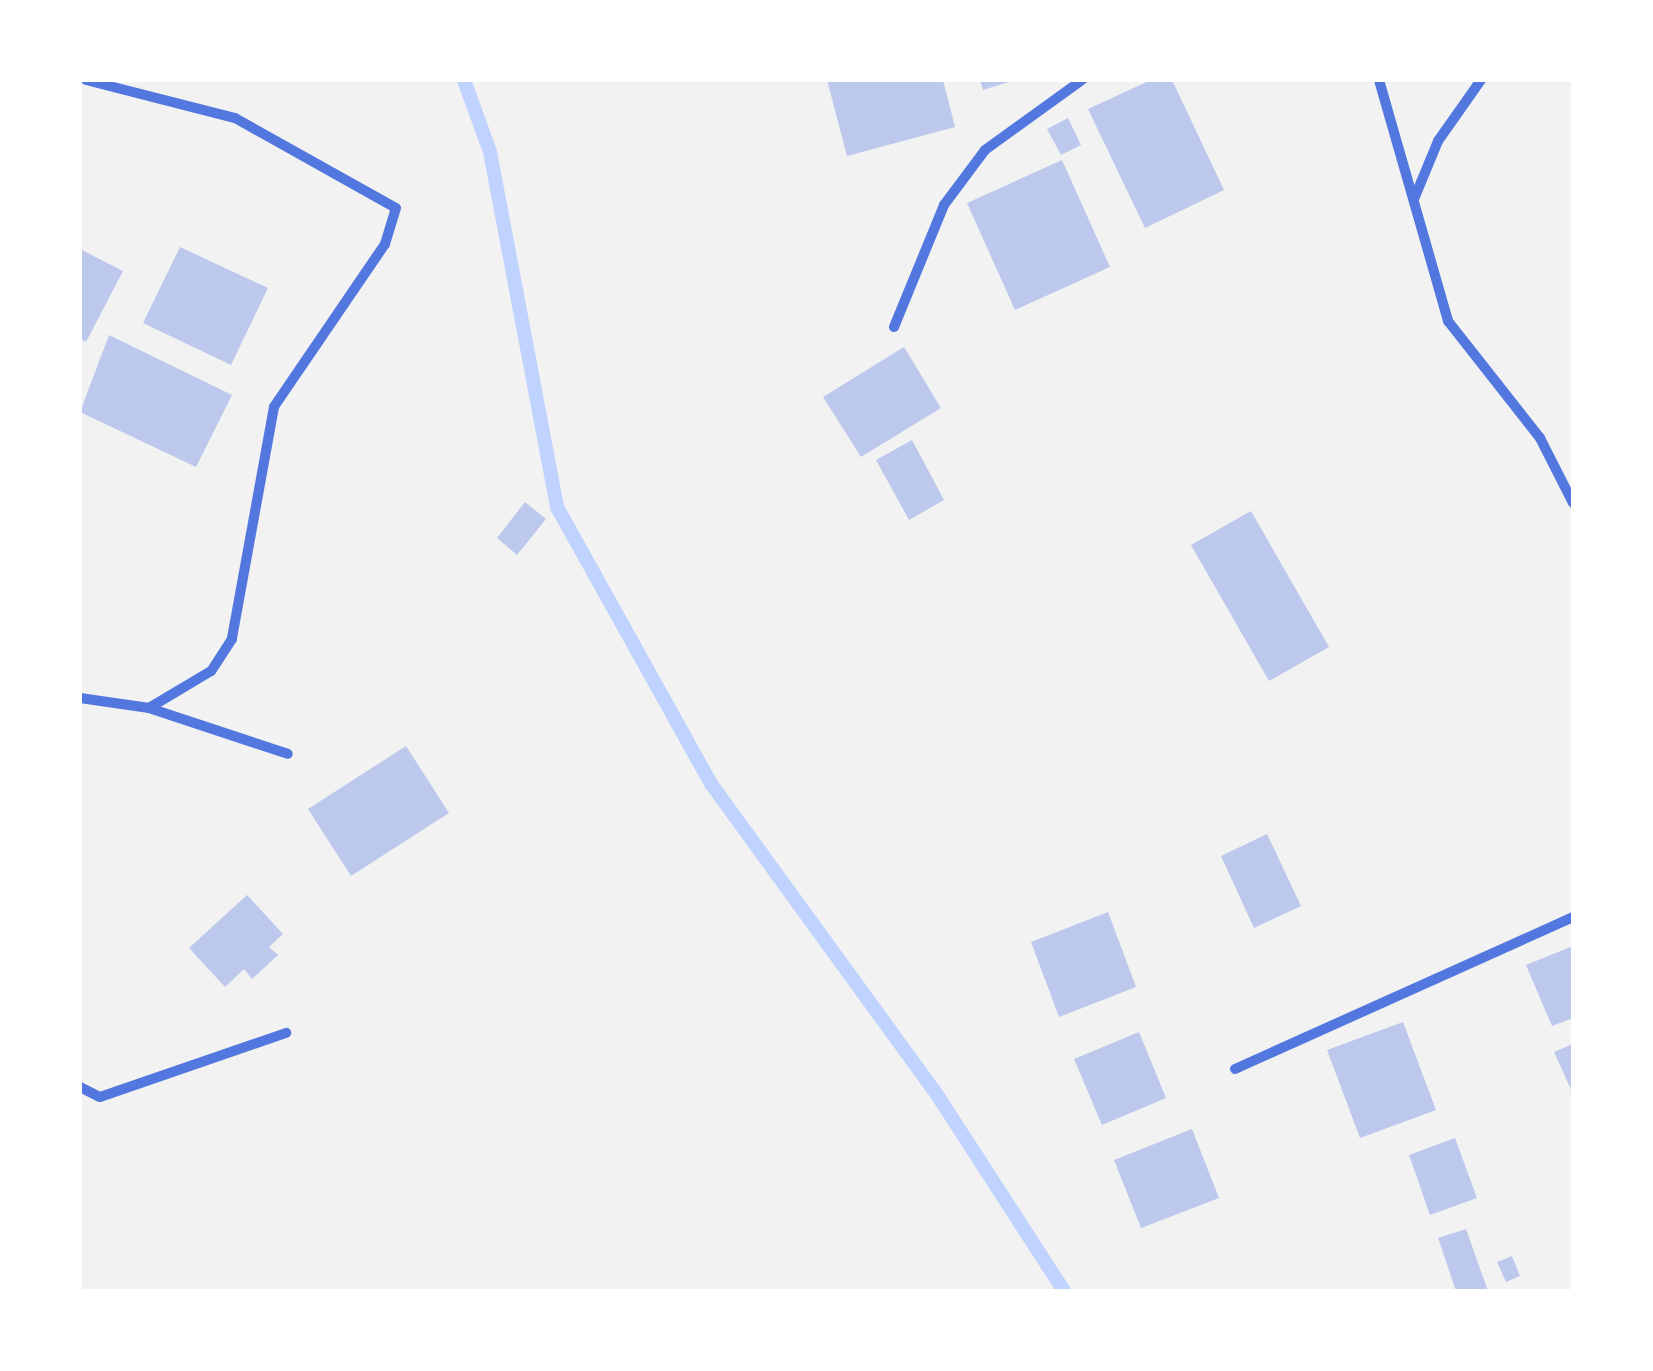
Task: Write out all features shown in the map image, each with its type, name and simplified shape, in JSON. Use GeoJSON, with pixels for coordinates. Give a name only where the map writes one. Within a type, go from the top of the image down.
{"type":"FeatureCollection","features":[{"type":"Feature","properties":{"kind":"street"},"geometry":{"type":"LineString","coordinates":[[86,80],[234,118],[396,208],[385,244],[274,407],[232,638],[211,670],[149,708]]}},
{"type":"Feature","properties":{"kind":"street"},"geometry":{"type":"LineString","coordinates":[[894,327],[944,205],[985,150],[1082,80]]}},
{"type":"Feature","properties":{"kind":"street"},"geometry":{"type":"LineString","coordinates":[[1414,200],[1438,141],[1481,80]]}},
{"type":"Feature","properties":{"kind":"street"},"geometry":{"type":"LineString","coordinates":[[1378,81],[1448,321],[1540,438],[1572,497]]}},
{"type":"Feature","properties":{"kind":"street"},"geometry":{"type":"LineString","coordinates":[[80,698],[149,708],[288,754]]}},
{"type":"Feature","properties":{"kind":"street"},"geometry":{"type":"LineString","coordinates":[[1236,1069],[1573,918]]}},
{"type":"Feature","properties":{"kind":"street"},"geometry":{"type":"LineString","coordinates":[[80,1086],[100,1096],[286,1033]]}},
{"type":"Feature","properties":{"kind":"building"},"geometry":{"type":"Polygon","coordinates":[[[827,80],[943,80],[955,127],[847,156],[827,80]]]}},
{"type":"Feature","properties":{"kind":"building"},"geometry":{"type":"Polygon","coordinates":[[[980,80],[1012,80],[1012,81],[983,90],[980,80]]]}},
{"type":"Feature","properties":{"kind":"building"},"geometry":{"type":"Polygon","coordinates":[[[1151,80],[1172,80],[1224,190],[1145,228],[1088,109],[1151,80]]]}},
{"type":"Feature","properties":{"kind":"building"},"geometry":{"type":"Polygon","coordinates":[[[1068,118],[1081,145],[1061,155],[1047,129],[1068,118]]]}},
{"type":"Feature","properties":{"kind":"building"},"geometry":{"type":"Polygon","coordinates":[[[1062,160],[1110,267],[1015,310],[967,203],[1062,160]]]}},
{"type":"Feature","properties":{"kind":"building"},"geometry":{"type":"Polygon","coordinates":[[[180,247],[268,288],[231,365],[143,323],[180,247]]]}},
{"type":"Feature","properties":{"kind":"building"},"geometry":{"type":"Polygon","coordinates":[[[80,249],[123,271],[86,342],[80,339],[80,249]]]}},
{"type":"Feature","properties":{"kind":"building"},"geometry":{"type":"Polygon","coordinates":[[[109,335],[232,395],[196,467],[80,412],[109,335]]]}},
{"type":"Feature","properties":{"kind":"building"},"geometry":{"type":"Polygon","coordinates":[[[904,347],[941,408],[861,457],[823,397],[904,347]]]}},
{"type":"Feature","properties":{"kind":"building"},"geometry":{"type":"Polygon","coordinates":[[[912,440],[944,500],[909,520],[876,460],[912,440]]]}},
{"type":"Feature","properties":{"kind":"building"},"geometry":{"type":"Polygon","coordinates":[[[525,502],[546,519],[517,555],[497,538],[525,502]]]}},
{"type":"Feature","properties":{"kind":"building"},"geometry":{"type":"Polygon","coordinates":[[[1251,511],[1329,647],[1269,681],[1191,545],[1251,511]]]}},
{"type":"Feature","properties":{"kind":"building"},"geometry":{"type":"Polygon","coordinates":[[[406,746],[449,813],[351,876],[308,809],[406,746]]]}},
{"type":"Feature","properties":{"kind":"building"},"geometry":{"type":"Polygon","coordinates":[[[1267,834],[1301,906],[1254,928],[1221,856],[1267,834]]]}},
{"type":"Feature","properties":{"kind":"building"},"geometry":{"type":"Polygon","coordinates":[[[247,895],[283,934],[269,947],[278,955],[252,979],[244,969],[225,987],[189,948],[247,895]]]}},
{"type":"Feature","properties":{"kind":"building"},"geometry":{"type":"Polygon","coordinates":[[[1108,912],[1136,987],[1059,1017],[1031,942],[1108,912]]]}},
{"type":"Feature","properties":{"kind":"building"},"geometry":{"type":"Polygon","coordinates":[[[1573,946],[1573,1018],[1552,1026],[1526,965],[1573,946]]]}},
{"type":"Feature","properties":{"kind":"building"},"geometry":{"type":"Polygon","coordinates":[[[1403,1022],[1436,1110],[1360,1138],[1327,1050],[1403,1022]]]}},
{"type":"Feature","properties":{"kind":"building"},"geometry":{"type":"Polygon","coordinates":[[[1139,1032],[1166,1098],[1102,1125],[1074,1059],[1139,1032]]]}},
{"type":"Feature","properties":{"kind":"building"},"geometry":{"type":"Polygon","coordinates":[[[1573,1044],[1573,1094],[1554,1052],[1573,1044]]]}},
{"type":"Feature","properties":{"kind":"building"},"geometry":{"type":"Polygon","coordinates":[[[1192,1129],[1219,1198],[1141,1228],[1114,1160],[1192,1129]]]}},
{"type":"Feature","properties":{"kind":"building"},"geometry":{"type":"Polygon","coordinates":[[[1455,1138],[1477,1198],[1430,1215],[1409,1155],[1455,1138]]]}},
{"type":"Feature","properties":{"kind":"building"},"geometry":{"type":"Polygon","coordinates":[[[1466,1229],[1488,1291],[1456,1291],[1438,1238],[1466,1229]]]}},
{"type":"Feature","properties":{"kind":"building"},"geometry":{"type":"Polygon","coordinates":[[[1512,1256],[1520,1276],[1506,1282],[1497,1262],[1512,1256]]]}},
{"type":"Feature","properties":{"kind":"waterway"},"geometry":{"type":"LineString","coordinates":[[464,80],[490,152],[557,507],[712,785],[934,1090],[1064,1291]]}}]}
